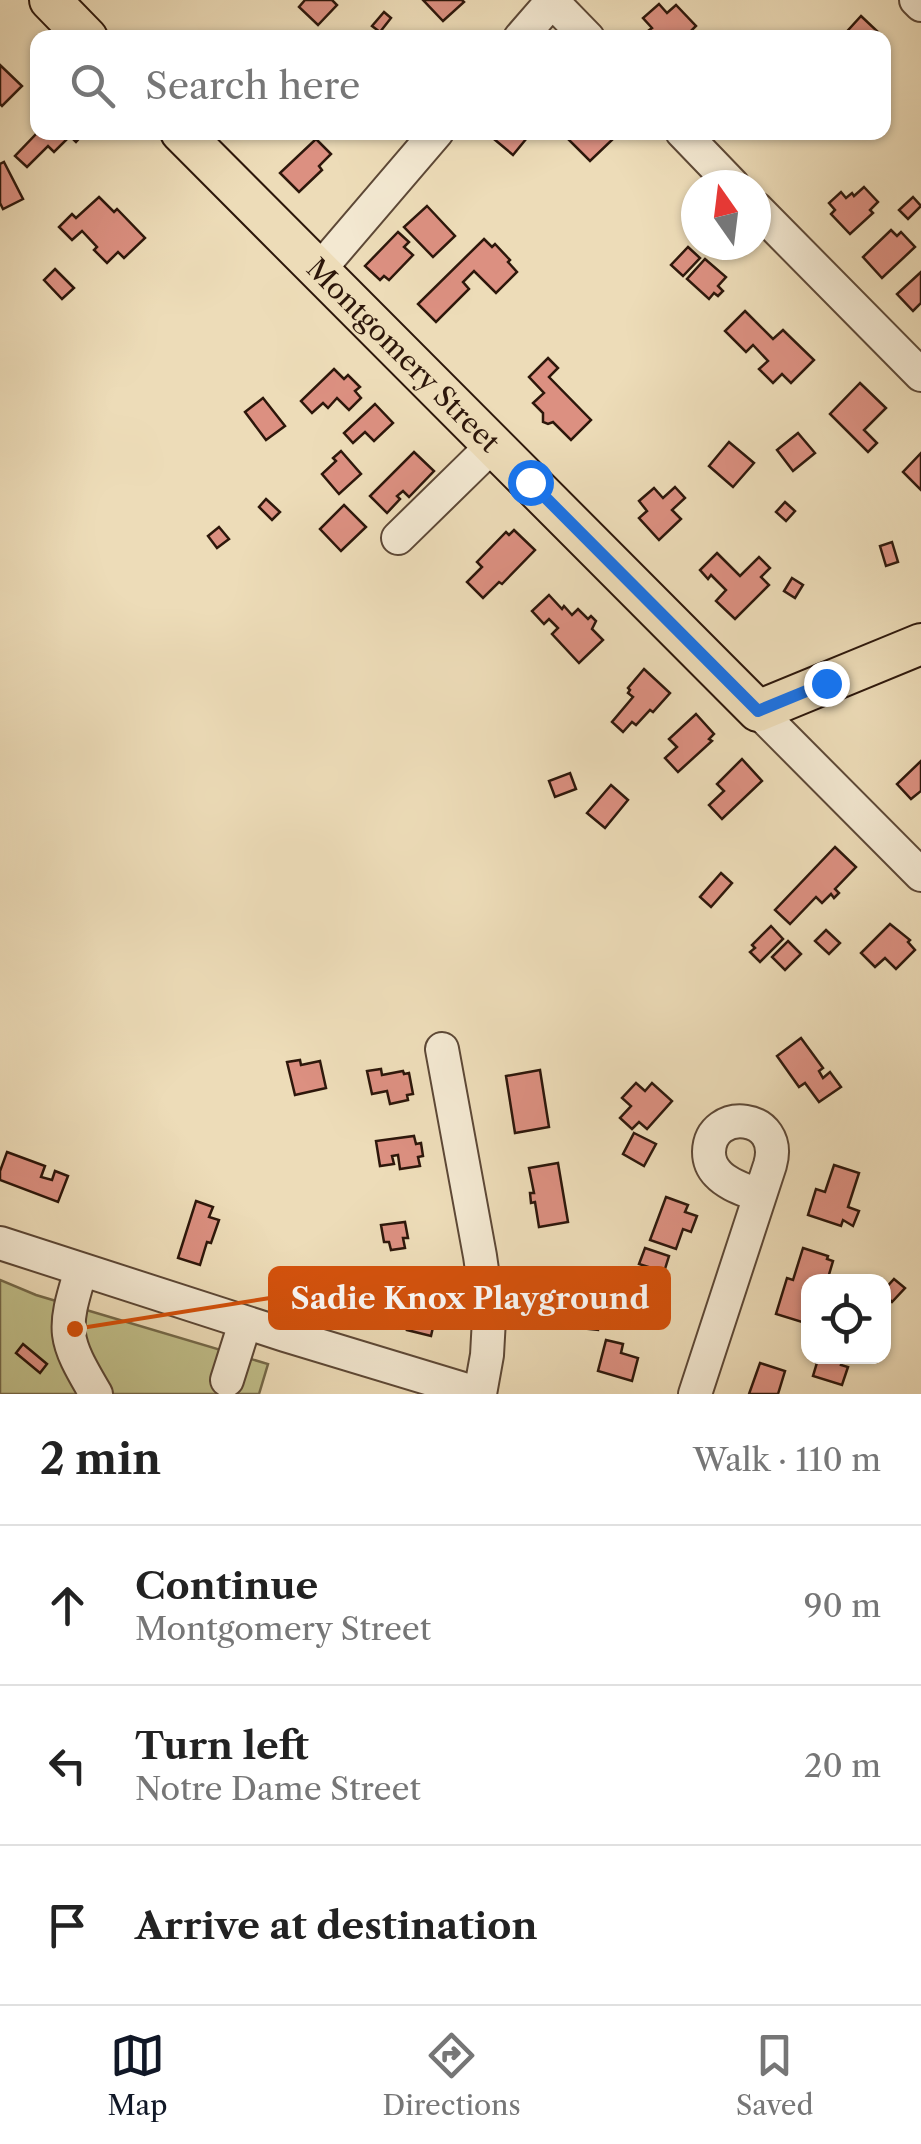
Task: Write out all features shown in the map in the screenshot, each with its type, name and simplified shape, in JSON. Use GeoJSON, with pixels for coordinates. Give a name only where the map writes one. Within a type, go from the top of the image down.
{"type":"FeatureCollection","features":[{"type":"Feature","properties":{"kind":"main road"},"geometry":{"type":"LineString","coordinates":[[50,0],[79,30]]}},
{"type":"Feature","properties":{"kind":"main road","name":"Montgomery Street"},"geometry":{"type":"LineString","coordinates":[[190,140],[758,711]]}},
{"type":"Feature","properties":{"kind":"main road"},"geometry":{"type":"LineString","coordinates":[[758,711],[921,644]]}},
{"type":"Feature","properties":{"kind":"street"},"geometry":{"type":"LineString","coordinates":[[527,30],[552,0],[580,30]]}},
{"type":"Feature","properties":{"kind":"street"},"geometry":{"type":"LineString","coordinates":[[319,270],[430,140]]}},
{"type":"Feature","properties":{"kind":"street"},"geometry":{"type":"LineString","coordinates":[[690,140],[719,170]]}},
{"type":"Feature","properties":{"kind":"street"},"geometry":{"type":"LineString","coordinates":[[771,223],[921,375]]}},
{"type":"Feature","properties":{"kind":"street"},"geometry":{"type":"LineString","coordinates":[[398,538],[493,445]]}},
{"type":"Feature","properties":{"kind":"street","name":"Montgomery Street"},"geometry":{"type":"LineString","coordinates":[[758,711],[918,866]]}},
{"type":"Feature","properties":{"kind":"street"},"geometry":{"type":"LineString","coordinates":[[0,1243],[480,1394],[488,1355],[489,1319],[442,1049]]}},
{"type":"Feature","properties":{"kind":"street"},"geometry":{"type":"LineString","coordinates":[[695,1394],[759,1196]]}},
{"type":"Feature","properties":{"kind":"street"},"geometry":{"type":"LineString","coordinates":[[81,1270],[67,1329],[74,1357],[96,1394]]}},
{"type":"Feature","properties":{"kind":"street"},"geometry":{"type":"LineString","coordinates":[[226,1380],[245,1322]]}},
{"type":"Feature","properties":{"kind":"shaded area"},"geometry":{"type":"Polygon","coordinates":[[[0,1280],[36,1295],[268,1364],[259,1394],[0,1394],[0,1280]]]}},
{"type":"Feature","properties":{"kind":"building"},"geometry":{"type":"Polygon","coordinates":[[[305,0],[332,0],[337,5],[318,25],[299,7],[305,0]]]}},
{"type":"Feature","properties":{"kind":"building"},"geometry":{"type":"Polygon","coordinates":[[[423,0],[462,0],[464,2],[443,21],[423,0]]]}},
{"type":"Feature","properties":{"kind":"building"},"geometry":{"type":"Polygon","coordinates":[[[659,4],[667,13],[676,5],[696,26],[692,30],[649,30],[652,28],[643,18],[659,4]]]}},
{"type":"Feature","properties":{"kind":"building"},"geometry":{"type":"Polygon","coordinates":[[[384,12],[391,18],[382,30],[372,26],[384,12]]]}},
{"type":"Feature","properties":{"kind":"building"},"geometry":{"type":"Polygon","coordinates":[[[861,16],[876,30],[848,30],[861,16]]]}},
{"type":"Feature","properties":{"kind":"building"},"geometry":{"type":"Polygon","coordinates":[[[0,65],[22,86],[2,106],[0,104],[0,65]]]}},
{"type":"Feature","properties":{"kind":"building"},"geometry":{"type":"Polygon","coordinates":[[[30,140],[66,140],[54,152],[48,146],[27,167],[15,156],[30,140]]]}},
{"type":"Feature","properties":{"kind":"building"},"geometry":{"type":"Polygon","coordinates":[[[315,140],[331,154],[319,166],[322,170],[299,192],[280,173],[315,140]]]}},
{"type":"Feature","properties":{"kind":"building"},"geometry":{"type":"Polygon","coordinates":[[[495,140],[525,140],[513,155],[495,140]]]}},
{"type":"Feature","properties":{"kind":"building"},"geometry":{"type":"Polygon","coordinates":[[[569,140],[612,140],[590,161],[569,140]]]}},
{"type":"Feature","properties":{"kind":"building"},"geometry":{"type":"Polygon","coordinates":[[[4,162],[23,199],[3,209],[0,164],[4,162]]]}},
{"type":"Feature","properties":{"kind":"building"},"geometry":{"type":"Polygon","coordinates":[[[864,187],[878,202],[870,210],[873,213],[850,234],[831,214],[835,210],[829,203],[841,192],[846,198],[864,187]]]}},
{"type":"Feature","properties":{"kind":"building"},"geometry":{"type":"Polygon","coordinates":[[[99,197],[114,212],[117,209],[145,238],[124,258],[118,252],[107,263],[82,231],[72,240],[59,227],[99,197]]]}},
{"type":"Feature","properties":{"kind":"building"},"geometry":{"type":"Polygon","coordinates":[[[913,197],[921,206],[908,219],[899,210],[913,197]]]}},
{"type":"Feature","properties":{"kind":"building"},"geometry":{"type":"Polygon","coordinates":[[[427,206],[455,236],[433,257],[404,227],[427,206]]]}},
{"type":"Feature","properties":{"kind":"building"},"geometry":{"type":"Polygon","coordinates":[[[891,230],[897,236],[901,232],[915,247],[882,278],[863,257],[891,230]]]}},
{"type":"Feature","properties":{"kind":"building"},"geometry":{"type":"Polygon","coordinates":[[[398,232],[409,242],[404,247],[413,255],[389,280],[384,276],[380,280],[365,266],[398,232]]]}},
{"type":"Feature","properties":{"kind":"building"},"geometry":{"type":"Polygon","coordinates":[[[484,239],[492,247],[495,244],[517,272],[496,293],[474,271],[463,282],[469,289],[436,322],[418,304],[484,239]]]}},
{"type":"Feature","properties":{"kind":"building"},"geometry":{"type":"Polygon","coordinates":[[[681,254],[681,260],[698,260],[683,276],[671,265],[681,254]]]}},
{"type":"Feature","properties":{"kind":"building"},"geometry":{"type":"Polygon","coordinates":[[[704,260],[726,277],[718,286],[723,291],[709,299],[687,279],[704,260]]]}},
{"type":"Feature","properties":{"kind":"building"},"geometry":{"type":"Polygon","coordinates":[[[55,269],[74,288],[62,299],[44,280],[55,269]]]}},
{"type":"Feature","properties":{"kind":"building"},"geometry":{"type":"Polygon","coordinates":[[[921,272],[921,303],[913,311],[897,294],[921,272]]]}},
{"type":"Feature","properties":{"kind":"building"},"geometry":{"type":"Polygon","coordinates":[[[745,311],[773,339],[783,330],[814,360],[791,383],[782,374],[773,383],[759,369],[768,361],[753,345],[746,352],[725,331],[745,311]]]}},
{"type":"Feature","properties":{"kind":"building"},"geometry":{"type":"Polygon","coordinates":[[[548,358],[558,368],[549,377],[591,420],[571,440],[553,422],[543,422],[543,413],[533,403],[544,393],[529,377],[548,358]]]}},
{"type":"Feature","properties":{"kind":"building"},"geometry":{"type":"Polygon","coordinates":[[[334,369],[344,379],[348,375],[360,387],[355,391],[361,398],[349,410],[337,398],[328,408],[323,403],[312,413],[301,401],[334,369]]]}},
{"type":"Feature","properties":{"kind":"building"},"geometry":{"type":"Polygon","coordinates":[[[860,383],[886,408],[864,430],[877,443],[868,452],[830,414],[860,383]]]}},
{"type":"Feature","properties":{"kind":"building"},"geometry":{"type":"Polygon","coordinates":[[[263,398],[285,426],[266,440],[245,412],[263,398]]]}},
{"type":"Feature","properties":{"kind":"building"},"geometry":{"type":"Polygon","coordinates":[[[375,404],[393,423],[374,441],[365,432],[353,443],[344,433],[375,404]]]}},
{"type":"Feature","properties":{"kind":"building"},"geometry":{"type":"Polygon","coordinates":[[[798,433],[815,453],[793,471],[777,450],[798,433]]]}},
{"type":"Feature","properties":{"kind":"building"},"geometry":{"type":"Polygon","coordinates":[[[729,442],[754,463],[733,487],[709,466],[729,442]]]}},
{"type":"Feature","properties":{"kind":"building"},"geometry":{"type":"Polygon","coordinates":[[[341,451],[361,474],[339,494],[322,474],[341,451]]]}},
{"type":"Feature","properties":{"kind":"building"},"geometry":{"type":"Polygon","coordinates":[[[414,452],[434,471],[409,497],[403,491],[397,496],[400,499],[387,513],[370,496],[414,452]]]}},
{"type":"Feature","properties":{"kind":"building"},"geometry":{"type":"Polygon","coordinates":[[[921,453],[921,490],[903,472],[921,453]]]}},
{"type":"Feature","properties":{"kind":"building"},"geometry":{"type":"Polygon","coordinates":[[[675,487],[685,498],[672,510],[681,519],[659,540],[639,518],[647,511],[639,501],[654,488],[663,498],[675,487]]]}},
{"type":"Feature","properties":{"kind":"building"},"geometry":{"type":"Polygon","coordinates":[[[266,499],[280,512],[272,520],[259,507],[266,499]]]}},
{"type":"Feature","properties":{"kind":"building"},"geometry":{"type":"Polygon","coordinates":[[[785,502],[795,511],[786,521],[776,512],[785,502]]]}},
{"type":"Feature","properties":{"kind":"building"},"geometry":{"type":"Polygon","coordinates":[[[344,505],[366,527],[341,551],[320,529],[344,505]]]}},
{"type":"Feature","properties":{"kind":"building"},"geometry":{"type":"Polygon","coordinates":[[[219,527],[229,539],[217,548],[208,536],[219,527]]]}},
{"type":"Feature","properties":{"kind":"building"},"geometry":{"type":"Polygon","coordinates":[[[514,530],[535,550],[483,598],[467,582],[482,567],[477,562],[506,532],[509,535],[514,530]]]}},
{"type":"Feature","properties":{"kind":"building"},"geometry":{"type":"Polygon","coordinates":[[[892,542],[898,562],[886,566],[880,546],[892,542]]]}},
{"type":"Feature","properties":{"kind":"building"},"geometry":{"type":"Polygon","coordinates":[[[717,553],[740,576],[759,557],[770,568],[761,577],[769,585],[735,619],[716,601],[726,590],[700,570],[717,553]]]}},
{"type":"Feature","properties":{"kind":"building"},"geometry":{"type":"Polygon","coordinates":[[[792,578],[803,585],[795,598],[784,591],[792,578]]]}},
{"type":"Feature","properties":{"kind":"building"},"geometry":{"type":"Polygon","coordinates":[[[549,595],[572,615],[578,609],[596,621],[592,629],[603,640],[579,663],[552,634],[558,628],[549,619],[544,624],[532,611],[549,595]]]}},
{"type":"Feature","properties":{"kind":"building"},"geometry":{"type":"Polygon","coordinates":[[[644,669],[670,693],[653,712],[650,710],[636,725],[632,722],[623,732],[612,722],[633,697],[628,688],[644,669]]]}},
{"type":"Feature","properties":{"kind":"building"},"geometry":{"type":"Polygon","coordinates":[[[696,714],[714,734],[709,739],[712,741],[678,772],[665,758],[677,747],[669,739],[696,714]]]}},
{"type":"Feature","properties":{"kind":"building"},"geometry":{"type":"Polygon","coordinates":[[[742,759],[762,781],[722,819],[709,805],[724,791],[717,784],[742,759]]]}},
{"type":"Feature","properties":{"kind":"building"},"geometry":{"type":"Polygon","coordinates":[[[921,761],[921,791],[911,799],[897,784],[921,761]]]}},
{"type":"Feature","properties":{"kind":"building"},"geometry":{"type":"Polygon","coordinates":[[[570,773],[576,789],[555,797],[549,781],[570,773]]]}},
{"type":"Feature","properties":{"kind":"building"},"geometry":{"type":"Polygon","coordinates":[[[611,785],[628,800],[605,828],[587,813],[611,785]]]}},
{"type":"Feature","properties":{"kind":"building"},"geometry":{"type":"Polygon","coordinates":[[[835,847],[856,867],[835,889],[839,893],[834,898],[831,894],[822,903],[816,897],[790,924],[775,910],[835,847]]]}},
{"type":"Feature","properties":{"kind":"building"},"geometry":{"type":"Polygon","coordinates":[[[721,873],[732,883],[711,907],[700,897],[721,873]]]}},
{"type":"Feature","properties":{"kind":"building"},"geometry":{"type":"Polygon","coordinates":[[[890,924],[910,940],[915,950],[896,969],[885,958],[875,967],[861,953],[890,924]]]}},
{"type":"Feature","properties":{"kind":"building"},"geometry":{"type":"Polygon","coordinates":[[[771,926],[783,939],[760,962],[750,952],[755,948],[752,945],[771,926]]]}},
{"type":"Feature","properties":{"kind":"building"},"geometry":{"type":"Polygon","coordinates":[[[826,930],[840,943],[829,954],[815,941],[826,930]]]}},
{"type":"Feature","properties":{"kind":"building"},"geometry":{"type":"Polygon","coordinates":[[[788,941],[801,954],[785,970],[772,957],[788,941]]]}},
{"type":"Feature","properties":{"kind":"building"},"geometry":{"type":"Polygon","coordinates":[[[801,1038],[823,1068],[819,1071],[823,1078],[830,1072],[841,1087],[819,1102],[805,1083],[799,1087],[777,1056],[801,1038]]]}},
{"type":"Feature","properties":{"kind":"building"},"geometry":{"type":"Polygon","coordinates":[[[300,1060],[301,1065],[320,1061],[326,1088],[295,1095],[287,1062],[300,1060]]]}},
{"type":"Feature","properties":{"kind":"building"},"geometry":{"type":"Polygon","coordinates":[[[381,1069],[382,1075],[409,1073],[413,1094],[407,1095],[408,1100],[390,1104],[387,1091],[372,1094],[367,1071],[381,1069]]]}},
{"type":"Feature","properties":{"kind":"building"},"geometry":{"type":"Polygon","coordinates":[[[540,1070],[549,1127],[515,1133],[506,1076],[540,1070]]]}},
{"type":"Feature","properties":{"kind":"building"},"geometry":{"type":"Polygon","coordinates":[[[636,1083],[645,1091],[652,1083],[672,1101],[647,1129],[639,1122],[632,1129],[620,1118],[631,1106],[622,1098],[636,1083]]]}},
{"type":"Feature","properties":{"kind":"building"},"geometry":{"type":"Polygon","coordinates":[[[634,1133],[656,1144],[644,1166],[623,1154],[634,1133]]]}},
{"type":"Feature","properties":{"kind":"building"},"geometry":{"type":"Polygon","coordinates":[[[414,1136],[416,1144],[421,1143],[420,1166],[400,1169],[398,1155],[392,1156],[394,1164],[380,1166],[376,1141],[414,1136]]]}},
{"type":"Feature","properties":{"kind":"building"},"geometry":{"type":"Polygon","coordinates":[[[7,1152],[45,1166],[41,1177],[52,1180],[55,1171],[68,1176],[58,1202],[0,1180],[7,1152]]]}},
{"type":"Feature","properties":{"kind":"building"},"geometry":{"type":"Polygon","coordinates":[[[558,1163],[568,1222],[539,1227],[535,1202],[531,1203],[530,1193],[534,1193],[529,1168],[558,1163]]]}},
{"type":"Feature","properties":{"kind":"building"},"geometry":{"type":"Polygon","coordinates":[[[834,1165],[859,1173],[848,1207],[859,1211],[853,1226],[843,1220],[841,1226],[808,1215],[816,1189],[825,1192],[834,1165]]]}},
{"type":"Feature","properties":{"kind":"building"},"geometry":{"type":"Polygon","coordinates":[[[666,1197],[688,1205],[685,1212],[697,1216],[691,1232],[683,1229],[676,1249],[650,1240],[666,1197]]]}},
{"type":"Feature","properties":{"kind":"building"},"geometry":{"type":"Polygon","coordinates":[[[196,1201],[213,1207],[209,1217],[219,1220],[200,1265],[178,1258],[196,1201]]]}},
{"type":"Feature","properties":{"kind":"building"},"geometry":{"type":"Polygon","coordinates":[[[405,1222],[405,1248],[391,1250],[389,1242],[384,1242],[381,1225],[405,1222]]]}},
{"type":"Feature","properties":{"kind":"building"},"geometry":{"type":"Polygon","coordinates":[[[645,1248],[669,1256],[664,1272],[639,1264],[645,1248]]]}},
{"type":"Feature","properties":{"kind":"building"},"geometry":{"type":"Polygon","coordinates":[[[803,1248],[833,1261],[829,1274],[801,1274],[801,1322],[776,1314],[787,1278],[793,1280],[803,1248]]]}},
{"type":"Feature","properties":{"kind":"building"},"geometry":{"type":"Polygon","coordinates":[[[894,1279],[905,1288],[892,1302],[891,1301],[894,1279]]]}},
{"type":"Feature","properties":{"kind":"building"},"geometry":{"type":"Polygon","coordinates":[[[421,1284],[439,1289],[442,1294],[438,1308],[445,1310],[441,1325],[434,1323],[431,1336],[407,1330],[411,1316],[404,1314],[410,1292],[418,1294],[421,1284]]]}},
{"type":"Feature","properties":{"kind":"building"},"geometry":{"type":"Polygon","coordinates":[[[580,1307],[600,1309],[598,1330],[578,1328],[580,1307]]]}},
{"type":"Feature","properties":{"kind":"building"},"geometry":{"type":"Polygon","coordinates":[[[606,1340],[623,1344],[621,1353],[638,1358],[632,1381],[598,1371],[606,1340]]]}},
{"type":"Feature","properties":{"kind":"building"},"geometry":{"type":"Polygon","coordinates":[[[23,1344],[47,1364],[40,1373],[16,1353],[23,1344]]]}},
{"type":"Feature","properties":{"kind":"building"},"geometry":{"type":"Polygon","coordinates":[[[760,1363],[785,1371],[778,1394],[749,1394],[760,1363]]]}},
{"type":"Feature","properties":{"kind":"building"},"geometry":{"type":"Polygon","coordinates":[[[817,1364],[848,1367],[842,1385],[813,1376],[817,1364]]]}},
{"type":"Feature","properties":{"kind":"place","name":"Sadie Knox Playground"},"geometry":{"type":"Point","coordinates":[75,1329]}},
{"type":"Feature","properties":{"kind":"route"},"geometry":{"type":"LineString","coordinates":[[530,482],[758,711],[826,683]]}}]}
